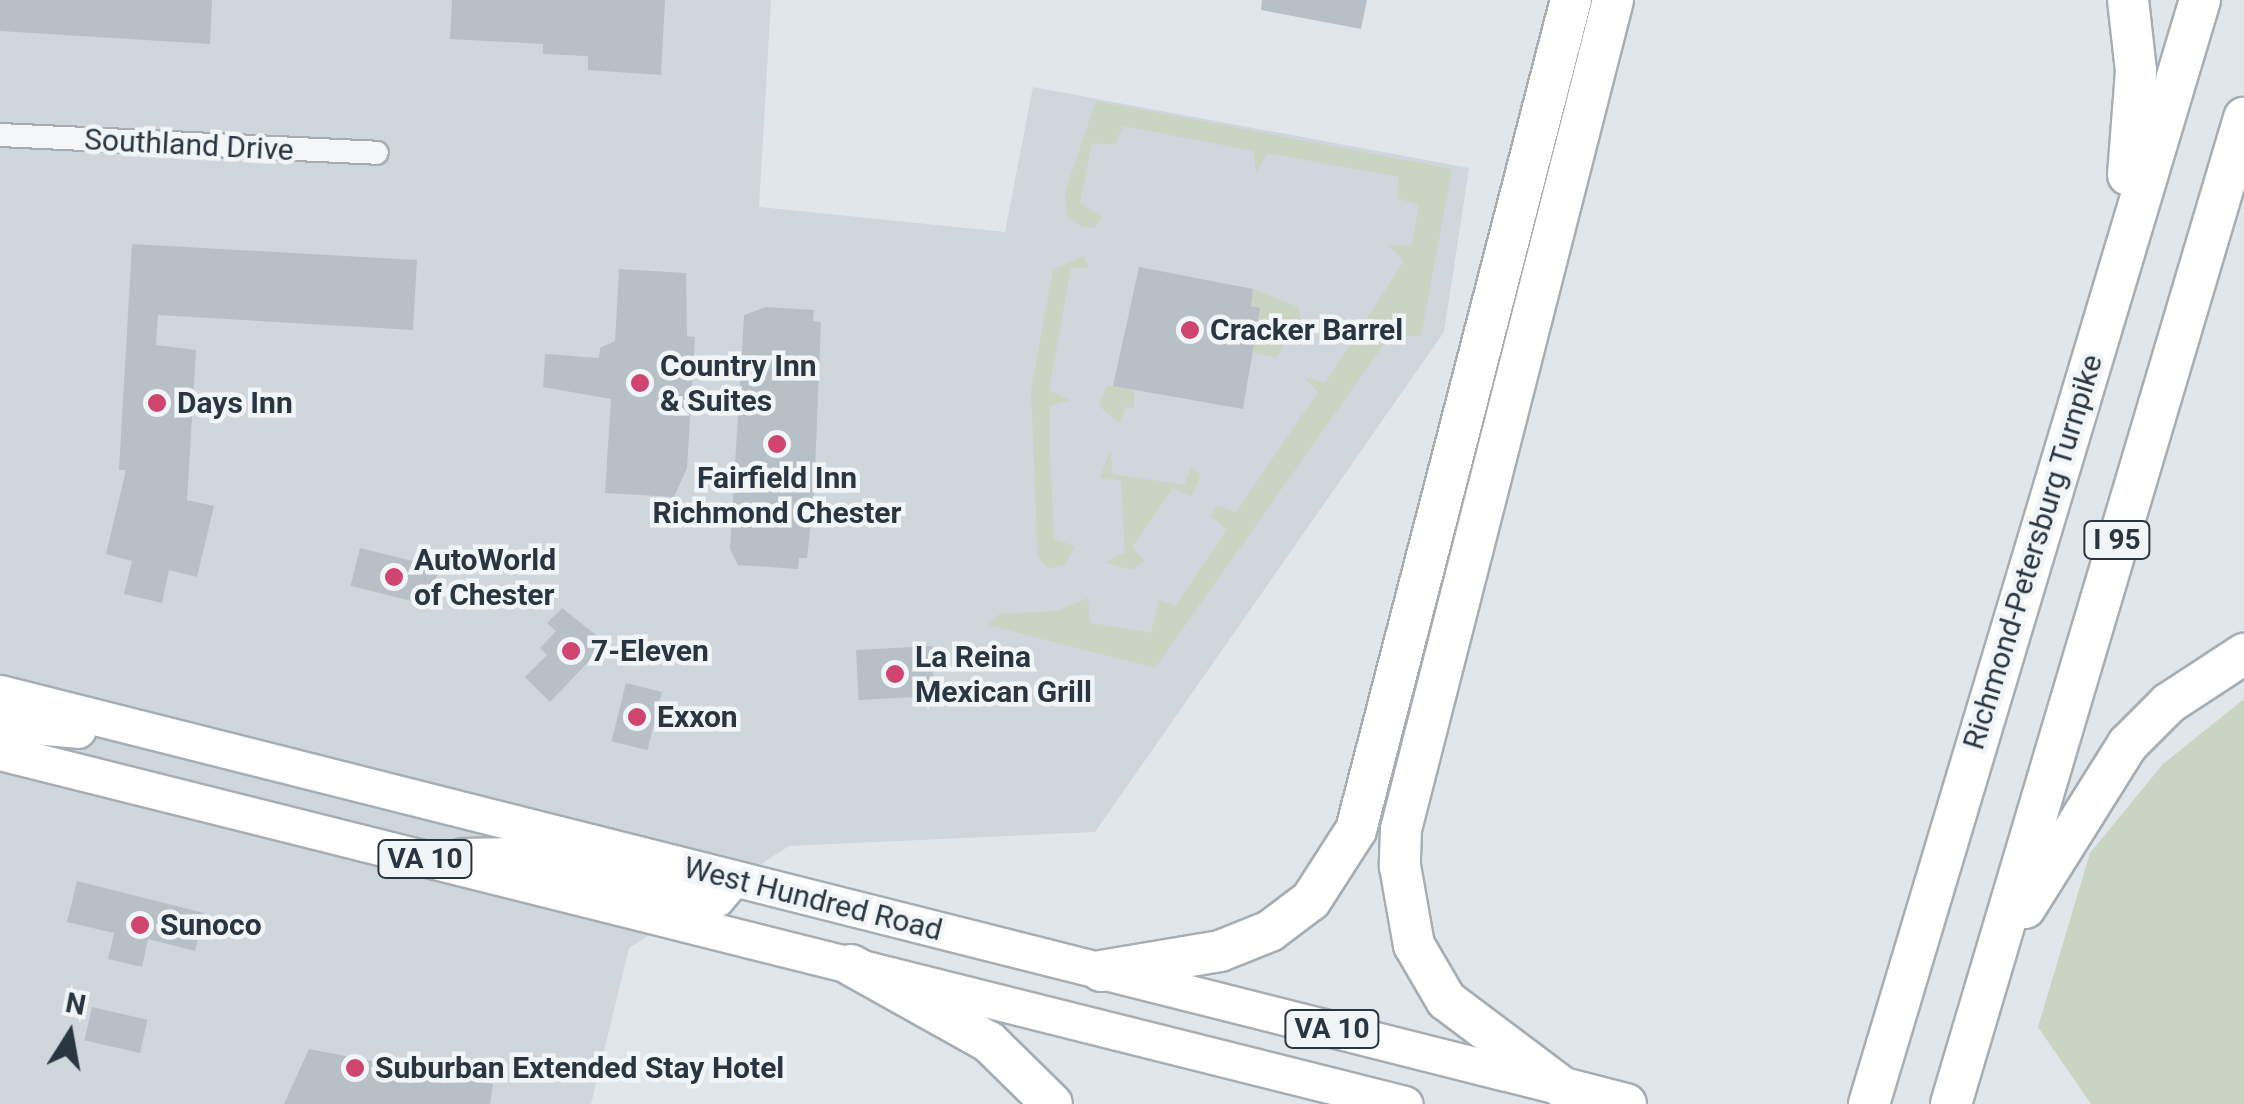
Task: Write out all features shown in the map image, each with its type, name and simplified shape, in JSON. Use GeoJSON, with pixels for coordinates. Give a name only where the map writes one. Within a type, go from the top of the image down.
{"type":"FeatureCollection","features":[{"type":"Feature","properties":{"kind":"highway"},"geometry":{"type":"LineString","coordinates":[[1100,971],[1220,952],[1270,931],[1311,900],[1356,830],[1570,0]]}},
{"type":"Feature","properties":{"kind":"highway"},"geometry":{"type":"LineString","coordinates":[[1564,1088],[1446,1000],[1414,945],[1400,866],[1401,828],[1613,0]]}},
{"type":"Feature","properties":{"kind":"highway"},"geometry":{"type":"LineString","coordinates":[[2119,268],[2136,71],[2128,0]]}},
{"type":"Feature","properties":{"kind":"highway","name":"Richmond-Petersburg Turnpike"},"geometry":{"type":"LineString","coordinates":[[1871,1097],[2200,0]]}},
{"type":"Feature","properties":{"kind":"highway","name":"I 95"},"geometry":{"type":"LineString","coordinates":[[1952,1104],[2244,118]]}},
{"type":"Feature","properties":{"kind":"highway"},"geometry":{"type":"LineString","coordinates":[[1993,963],[2128,744],[2169,703],[2244,654]]}},
{"type":"Feature","properties":{"kind":"highway"},"geometry":{"type":"LineString","coordinates":[[851,965],[989,1042],[1052,1104]]}},
{"type":"Feature","properties":{"kind":"highway","name":"West Hundred Road"},"geometry":{"type":"LineString","coordinates":[[1564,1088],[1626,1104]]}},
{"type":"Feature","properties":{"kind":"main road","name":"West Hundred Road"},"geometry":{"type":"LineString","coordinates":[[0,693],[1564,1088]]}},
{"type":"Feature","properties":{"kind":"main road"},"geometry":{"type":"LineString","coordinates":[[0,724],[169,737]]}},
{"type":"Feature","properties":{"kind":"main road","name":"West Hundred Road"},"geometry":{"type":"LineString","coordinates":[[0,752],[1406,1104]]}},
{"type":"Feature","properties":{"kind":"main road"},"geometry":{"type":"LineString","coordinates":[[416,857],[521,855],[701,899],[716,899],[732,879]]}},
{"type":"Feature","properties":{"kind":"street","name":"Southland Drive"},"geometry":{"type":"LineString","coordinates":[[0,135],[377,154]]}},
{"type":"Feature","properties":{"kind":"shaded area"},"geometry":{"type":"Polygon","coordinates":[[[0,0],[771,0],[759,207],[1005,232],[1033,87],[1469,168],[1444,332],[1095,832],[789,846],[629,948],[591,1104],[0,1104],[0,0]]]}},
{"type":"Feature","properties":{"kind":"green space"},"geometry":{"type":"Polygon","coordinates":[[[1096,101],[1452,169],[1421,336],[1389,337],[1155,668],[988,625],[999,614],[1057,611],[1088,598],[1090,623],[1151,633],[1159,600],[1175,606],[1227,530],[1211,516],[1217,506],[1236,512],[1318,392],[1304,377],[1325,383],[1404,261],[1389,246],[1412,245],[1419,205],[1397,198],[1399,177],[1267,153],[1256,173],[1254,151],[1123,126],[1115,145],[1092,143],[1080,203],[1102,217],[1094,228],[1081,227],[1067,215],[1065,192],[1096,101]]]}},
{"type":"Feature","properties":{"kind":"green space"},"geometry":{"type":"Polygon","coordinates":[[[1084,256],[1089,268],[1071,268],[1049,390],[1070,400],[1050,406],[1054,539],[1075,546],[1064,565],[1049,569],[1038,557],[1031,391],[1053,270],[1084,256]]]}},
{"type":"Feature","properties":{"kind":"green space"},"geometry":{"type":"Polygon","coordinates":[[[1253,289],[1298,307],[1301,318],[1276,358],[1252,352],[1260,308],[1251,306],[1253,289]]]}},
{"type":"Feature","properties":{"kind":"green space"},"geometry":{"type":"Polygon","coordinates":[[[1107,385],[1134,390],[1134,408],[1125,407],[1120,424],[1099,406],[1107,385]]]}},
{"type":"Feature","properties":{"kind":"green space"},"geometry":{"type":"Polygon","coordinates":[[[1110,451],[1113,474],[1184,485],[1192,466],[1201,476],[1191,496],[1173,488],[1132,547],[1145,561],[1132,570],[1105,562],[1125,553],[1121,481],[1100,478],[1110,451]]]}},
{"type":"Feature","properties":{"kind":"green space"},"geometry":{"type":"Polygon","coordinates":[[[2244,699],[2244,1104],[2091,1104],[2038,1027],[2090,853],[2163,764],[2244,699]]]}},
{"type":"Feature","properties":{"kind":"building"},"geometry":{"type":"Polygon","coordinates":[[[0,0],[212,0],[210,44],[0,31],[0,0]]]}},
{"type":"Feature","properties":{"kind":"building"},"geometry":{"type":"Polygon","coordinates":[[[452,0],[665,0],[661,75],[588,70],[588,56],[543,54],[543,44],[450,39],[452,0]]]}},
{"type":"Feature","properties":{"kind":"building"},"geometry":{"type":"Polygon","coordinates":[[[1262,0],[1367,0],[1361,29],[1261,10],[1262,0]]]}},
{"type":"Feature","properties":{"kind":"building","name":"Days Inn"},"geometry":{"type":"Polygon","coordinates":[[[132,244],[417,260],[413,330],[158,315],[156,345],[196,350],[187,500],[214,506],[197,577],[169,570],[162,603],[124,594],[132,561],[106,554],[126,470],[119,470],[132,244]]]}},
{"type":"Feature","properties":{"kind":"building","name":"Cracker Barrel"},"geometry":{"type":"Polygon","coordinates":[[[1139,267],[1253,289],[1251,306],[1260,308],[1243,409],[1113,386],[1139,267]]]}},
{"type":"Feature","properties":{"kind":"building","name":"Country Inn & Suites"},"geometry":{"type":"Polygon","coordinates":[[[619,269],[686,273],[687,336],[695,337],[687,468],[674,497],[605,493],[611,399],[543,387],[545,354],[599,358],[600,348],[615,341],[619,269]]]}},
{"type":"Feature","properties":{"kind":"building","name":"Fairfield Inn Richmond Chester"},"geometry":{"type":"Polygon","coordinates":[[[766,307],[814,310],[813,321],[821,322],[814,496],[807,558],[799,558],[798,569],[738,565],[730,549],[744,315],[766,307]]]}},
{"type":"Feature","properties":{"kind":"building","name":"AutoWorld of Chester"},"geometry":{"type":"Polygon","coordinates":[[[360,548],[439,568],[429,605],[351,586],[360,548]]]}},
{"type":"Feature","properties":{"kind":"building","name":"7-Eleven"},"geometry":{"type":"Polygon","coordinates":[[[562,608],[606,643],[550,702],[525,677],[547,655],[540,648],[556,631],[547,623],[562,608]]]}},
{"type":"Feature","properties":{"kind":"building","name":"La Reina Mexican Grill"},"geometry":{"type":"Polygon","coordinates":[[[932,646],[935,696],[859,700],[856,650],[932,646]]]}},
{"type":"Feature","properties":{"kind":"building","name":"Exxon"},"geometry":{"type":"Polygon","coordinates":[[[626,683],[662,692],[647,750],[611,741],[626,683]]]}},
{"type":"Feature","properties":{"kind":"building","name":"Sunoco"},"geometry":{"type":"Polygon","coordinates":[[[77,881],[204,913],[195,951],[148,939],[142,967],[108,959],[114,933],[67,922],[77,881]]]}},
{"type":"Feature","properties":{"kind":"building"},"geometry":{"type":"Polygon","coordinates":[[[92,1007],[148,1020],[140,1053],[84,1040],[92,1007]]]}},
{"type":"Feature","properties":{"kind":"building","name":"Suburban Extended Stay Hotel"},"geometry":{"type":"Polygon","coordinates":[[[309,1049],[493,1084],[490,1104],[284,1104],[309,1049]]]}},
{"type":"Feature","properties":{"kind":"place","name":"Cracker Barrel"},"geometry":{"type":"Point","coordinates":[1190,330]}},
{"type":"Feature","properties":{"kind":"place","name":"Country Inn & Suites"},"geometry":{"type":"Point","coordinates":[640,383]}},
{"type":"Feature","properties":{"kind":"place","name":"Days Inn"},"geometry":{"type":"Point","coordinates":[157,403]}},
{"type":"Feature","properties":{"kind":"place","name":"Fairfield Inn Richmond Chester"},"geometry":{"type":"Point","coordinates":[777,444]}},
{"type":"Feature","properties":{"kind":"place","name":"AutoWorld of Chester"},"geometry":{"type":"Point","coordinates":[394,577]}},
{"type":"Feature","properties":{"kind":"place","name":"7-Eleven"},"geometry":{"type":"Point","coordinates":[571,651]}},
{"type":"Feature","properties":{"kind":"place","name":"La Reina Mexican Grill"},"geometry":{"type":"Point","coordinates":[895,674]}},
{"type":"Feature","properties":{"kind":"place","name":"Exxon"},"geometry":{"type":"Point","coordinates":[637,717]}},
{"type":"Feature","properties":{"kind":"place","name":"Sunoco"},"geometry":{"type":"Point","coordinates":[140,925]}},
{"type":"Feature","properties":{"kind":"place","name":"Suburban Extended Stay Hotel"},"geometry":{"type":"Point","coordinates":[355,1068]}}]}
